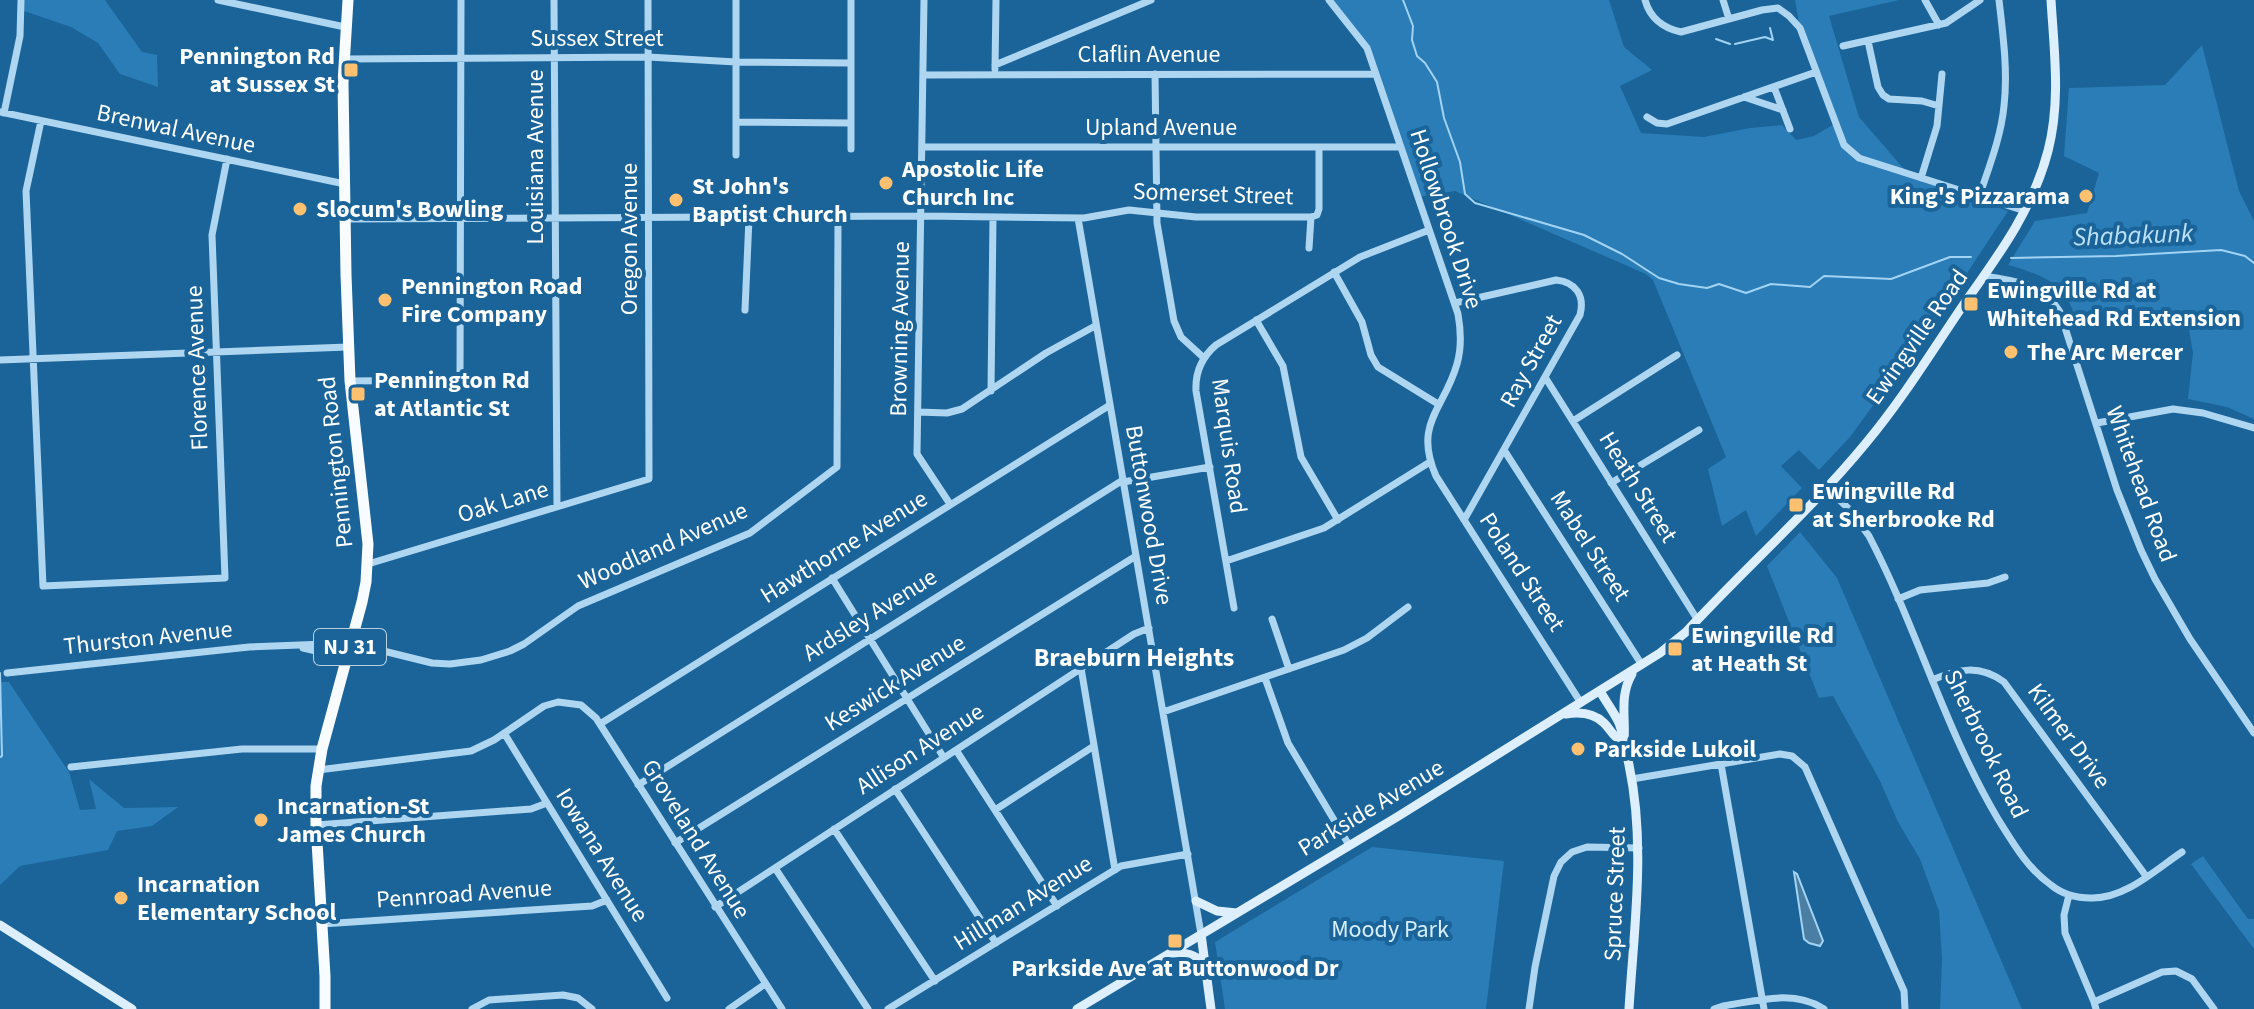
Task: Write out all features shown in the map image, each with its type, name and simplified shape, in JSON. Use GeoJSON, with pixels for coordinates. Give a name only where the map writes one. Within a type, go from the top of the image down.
{"type":"FeatureCollection","features":[{"type":"Feature","properties":{"kind":"main road","name":"Pennington Road"},"geometry":{"type":"LineString","coordinates":[[325,1009],[315,802],[318,770],[362,602],[368,564],[348,347],[343,59],[348,0]]}},
{"type":"Feature","properties":{"kind":"main road","name":"Ewingville Road"},"geometry":{"type":"LineString","coordinates":[[1682,635],[1855,457],[1984,276],[2025,211],[2045,160],[2055,113],[2051,0]]}},
{"type":"Feature","properties":{"kind":"main road","name":"Parkside Avenue"},"geometry":{"type":"LineString","coordinates":[[1077,1009],[1563,715],[1682,635]]}},
{"type":"Feature","properties":{"kind":"main road"},"geometry":{"type":"LineString","coordinates":[[1563,715],[1595,717],[1618,740],[1624,741],[1623,699],[1628,682],[1638,667]]}},
{"type":"Feature","properties":{"kind":"main road","name":"Spruce Street"},"geometry":{"type":"LineString","coordinates":[[1600,691],[1618,720],[1638,819],[1629,1009]]}},
{"type":"Feature","properties":{"kind":"main road"},"geometry":{"type":"LineString","coordinates":[[1196,901],[1217,911],[1237,913]]}},
{"type":"Feature","properties":{"kind":"main road"},"geometry":{"type":"LineString","coordinates":[[0,925],[132,1009]]}},
{"type":"Feature","properties":{"kind":"main road","name":"Buttonwood Drive"},"geometry":{"type":"LineString","coordinates":[[1201,934],[1211,1009]]}},
{"type":"Feature","properties":{"kind":"main road"},"geometry":{"type":"LineString","coordinates":[[1169,953],[1192,954],[1205,963]]}},
{"type":"Feature","properties":{"kind":"street"},"geometry":{"type":"LineString","coordinates":[[2,113],[20,36],[21,0]]}},
{"type":"Feature","properties":{"kind":"street"},"geometry":{"type":"LineString","coordinates":[[218,0],[345,27]]}},
{"type":"Feature","properties":{"kind":"street"},"geometry":{"type":"LineString","coordinates":[[350,381],[460,380],[461,0]]}},
{"type":"Feature","properties":{"kind":"street","name":"Louisiana Avenue"},"geometry":{"type":"LineString","coordinates":[[554,0],[557,506]]}},
{"type":"Feature","properties":{"kind":"street","name":"Oregon Avenue"},"geometry":{"type":"LineString","coordinates":[[648,0],[649,479]]}},
{"type":"Feature","properties":{"kind":"street"},"geometry":{"type":"LineString","coordinates":[[736,0],[736,155]]}},
{"type":"Feature","properties":{"kind":"street"},"geometry":{"type":"LineString","coordinates":[[851,0],[851,149]]}},
{"type":"Feature","properties":{"kind":"street","name":"Browning Avenue"},"geometry":{"type":"LineString","coordinates":[[924,0],[917,454],[950,504]]}},
{"type":"Feature","properties":{"kind":"street"},"geometry":{"type":"LineString","coordinates":[[995,75],[996,0]]}},
{"type":"Feature","properties":{"kind":"street"},"geometry":{"type":"LineString","coordinates":[[995,65],[1151,0]]}},
{"type":"Feature","properties":{"kind":"street","name":"Hollowbrook Drive"},"geometry":{"type":"LineString","coordinates":[[1329,0],[1367,48],[1455,303],[1460,328],[1460,353],[1452,377],[1432,416],[1427,436],[1430,462]]}},
{"type":"Feature","properties":{"kind":"street"},"geometry":{"type":"LineString","coordinates":[[1645,0],[1647,10],[1667,29],[1681,32],[1780,4],[1800,28],[1844,145],[1859,158],[2025,211]]}},
{"type":"Feature","properties":{"kind":"street"},"geometry":{"type":"LineString","coordinates":[[1723,0],[1729,19]]}},
{"type":"Feature","properties":{"kind":"street"},"geometry":{"type":"LineString","coordinates":[[1925,0],[1939,25]]}},
{"type":"Feature","properties":{"kind":"street"},"geometry":{"type":"LineString","coordinates":[[1843,46],[1939,25],[1952,20],[1980,0]]}},
{"type":"Feature","properties":{"kind":"street"},"geometry":{"type":"LineString","coordinates":[[1979,197],[1998,140],[2004,109],[2006,69],[1999,0]]}},
{"type":"Feature","properties":{"kind":"street"},"geometry":{"type":"LineString","coordinates":[[1868,41],[1878,87],[1883,95],[1889,99],[1922,101],[1939,106]]}},
{"type":"Feature","properties":{"kind":"street","name":"Sussex Street"},"geometry":{"type":"LineString","coordinates":[[343,59],[648,57],[850,63]]}},
{"type":"Feature","properties":{"kind":"street"},"geometry":{"type":"LineString","coordinates":[[1647,117],[1667,124],[1816,72]]}},
{"type":"Feature","properties":{"kind":"street"},"geometry":{"type":"LineString","coordinates":[[1155,74],[1157,223],[1174,321],[1181,337],[1204,358]]}},
{"type":"Feature","properties":{"kind":"street","name":"Claflin Avenue"},"geometry":{"type":"LineString","coordinates":[[923,75],[1376,74]]}},
{"type":"Feature","properties":{"kind":"street"},"geometry":{"type":"LineString","coordinates":[[1921,178],[1937,126],[1942,74]]}},
{"type":"Feature","properties":{"kind":"street"},"geometry":{"type":"LineString","coordinates":[[1774,87],[1790,129]]}},
{"type":"Feature","properties":{"kind":"street"},"geometry":{"type":"LineString","coordinates":[[1744,97],[1783,110]]}},
{"type":"Feature","properties":{"kind":"street","name":"Brenwal Avenue"},"geometry":{"type":"LineString","coordinates":[[2,113],[345,184]]}},
{"type":"Feature","properties":{"kind":"street"},"geometry":{"type":"LineString","coordinates":[[33,359],[26,191],[41,121]]}},
{"type":"Feature","properties":{"kind":"street"},"geometry":{"type":"LineString","coordinates":[[736,122],[851,123]]}},
{"type":"Feature","properties":{"kind":"street","name":"Upland Avenue"},"geometry":{"type":"LineString","coordinates":[[922,147],[1400,147]]}},
{"type":"Feature","properties":{"kind":"street"},"geometry":{"type":"LineString","coordinates":[[1309,248],[1311,217],[1317,215],[1319,209],[1319,147]]}},
{"type":"Feature","properties":{"kind":"street","name":"Florence Avenue"},"geometry":{"type":"LineString","coordinates":[[33,359],[43,586],[225,578],[213,226],[227,159]]}},
{"type":"Feature","properties":{"kind":"street","name":"Somerset Street"},"geometry":{"type":"LineString","coordinates":[[346,219],[1078,218],[1129,210],[1196,217],[1311,217]]}},
{"type":"Feature","properties":{"kind":"street"},"geometry":{"type":"LineString","coordinates":[[991,391],[993,217]]}},
{"type":"Feature","properties":{"kind":"street"},"geometry":{"type":"LineString","coordinates":[[745,310],[749,218]]}},
{"type":"Feature","properties":{"kind":"street","name":"Woodland Avenue"},"geometry":{"type":"LineString","coordinates":[[351,643],[432,663],[466,663],[496,656],[524,644],[578,606],[750,533],[837,467],[838,218]]}},
{"type":"Feature","properties":{"kind":"street","name":"Buttonwood Drive"},"geometry":{"type":"LineString","coordinates":[[1078,218],[1201,934]]}},
{"type":"Feature","properties":{"kind":"street","name":"Marquis Road"},"geometry":{"type":"LineString","coordinates":[[1234,608],[1196,391],[1197,374],[1204,358],[1216,345],[1334,272],[1372,251],[1429,230]]}},
{"type":"Feature","properties":{"kind":"street"},"geometry":{"type":"LineString","coordinates":[[1334,272],[1362,322],[1371,355],[1378,367],[1438,404]]}},
{"type":"Feature","properties":{"kind":"street","name":"Whitehead Road"},"geometry":{"type":"LineString","coordinates":[[1984,276],[2035,287],[2056,304],[2125,511],[2155,579],[2207,665],[2254,733]]}},
{"type":"Feature","properties":{"kind":"street","name":"Ray Street"},"geometry":{"type":"LineString","coordinates":[[1455,303],[1556,280],[1573,285],[1582,302],[1580,315],[1464,520]]}},
{"type":"Feature","properties":{"kind":"street"},"geometry":{"type":"LineString","coordinates":[[1256,320],[1283,366],[1301,457],[1338,520]]}},
{"type":"Feature","properties":{"kind":"street"},"geometry":{"type":"LineString","coordinates":[[918,412],[955,411],[1095,326]]}},
{"type":"Feature","properties":{"kind":"street"},"geometry":{"type":"LineString","coordinates":[[0,360],[348,347]]}},
{"type":"Feature","properties":{"kind":"street"},"geometry":{"type":"LineString","coordinates":[[1573,421],[1677,355]]}},
{"type":"Feature","properties":{"kind":"street","name":"Heath Street"},"geometry":{"type":"LineString","coordinates":[[1545,377],[1697,619]]}},
{"type":"Feature","properties":{"kind":"street","name":"Hawthorne Avenue"},"geometry":{"type":"LineString","coordinates":[[600,724],[1110,405]]}},
{"type":"Feature","properties":{"kind":"street"},"geometry":{"type":"LineString","coordinates":[[2097,423],[2173,409],[2203,413],[2254,428]]}},
{"type":"Feature","properties":{"kind":"street"},"geometry":{"type":"LineString","coordinates":[[1611,483],[1699,430]]}},
{"type":"Feature","properties":{"kind":"street","name":"Mabel Street"},"geometry":{"type":"LineString","coordinates":[[1504,450],[1638,667]]}},
{"type":"Feature","properties":{"kind":"street"},"geometry":{"type":"LineString","coordinates":[[1226,561],[1310,534],[1338,520],[1430,462]]}},
{"type":"Feature","properties":{"kind":"street","name":"Poland Street"},"geometry":{"type":"LineString","coordinates":[[1430,462],[1581,703]]}},
{"type":"Feature","properties":{"kind":"street"},"geometry":{"type":"LineString","coordinates":[[1123,481],[1210,467]]}},
{"type":"Feature","properties":{"kind":"street","name":"Oak Lane"},"geometry":{"type":"LineString","coordinates":[[368,564],[649,479]]}},
{"type":"Feature","properties":{"kind":"street","name":"Ardsley Avenue"},"geometry":{"type":"LineString","coordinates":[[638,785],[1123,481]]}},
{"type":"Feature","properties":{"kind":"street","name":"Sherbrook Road"},"geometry":{"type":"LineString","coordinates":[[1826,487],[1850,510],[1869,536],[1968,762],[2004,828],[2041,877],[2052,887],[2069,895]]}},
{"type":"Feature","properties":{"kind":"street","name":"Keswick Avenue"},"geometry":{"type":"LineString","coordinates":[[675,843],[1136,556]]}},
{"type":"Feature","properties":{"kind":"street"},"geometry":{"type":"LineString","coordinates":[[1898,599],[1920,590],[1988,583],[2005,577]]}},
{"type":"Feature","properties":{"kind":"street"},"geometry":{"type":"LineString","coordinates":[[832,578],[944,758]]}},
{"type":"Feature","properties":{"kind":"street"},"geometry":{"type":"LineString","coordinates":[[1163,712],[1356,645],[1408,607]]}},
{"type":"Feature","properties":{"kind":"street"},"geometry":{"type":"LineString","coordinates":[[1272,619],[1289,669]]}},
{"type":"Feature","properties":{"kind":"street","name":"Allison Avenue"},"geometry":{"type":"LineString","coordinates":[[715,907],[1081,668],[1134,634],[1149,628]]}},
{"type":"Feature","properties":{"kind":"street","name":"Thurston Avenue"},"geometry":{"type":"LineString","coordinates":[[7,673],[249,647],[351,643]]}},
{"type":"Feature","properties":{"kind":"street","name":"Thurston Avenue"},"geometry":{"type":"LineString","coordinates":[[293,646],[347,658]]}},
{"type":"Feature","properties":{"kind":"street"},"geometry":{"type":"LineString","coordinates":[[1081,668],[1115,870]]}},
{"type":"Feature","properties":{"kind":"street","name":"Kilmer Drive"},"geometry":{"type":"LineString","coordinates":[[1932,680],[1953,671],[1971,669],[1988,673],[2004,682],[2146,876]]}},
{"type":"Feature","properties":{"kind":"street"},"geometry":{"type":"LineString","coordinates":[[1265,678],[1288,743],[1349,845]]}},
{"type":"Feature","properties":{"kind":"street","name":"Groveland Avenue"},"geometry":{"type":"LineString","coordinates":[[504,733],[544,706],[568,702],[587,709],[600,724],[782,1009]]}},
{"type":"Feature","properties":{"kind":"street"},"geometry":{"type":"LineString","coordinates":[[318,770],[458,754],[483,746],[504,733]]}},
{"type":"Feature","properties":{"kind":"street","name":"Iowana Avenue"},"geometry":{"type":"LineString","coordinates":[[504,733],[667,998]]}},
{"type":"Feature","properties":{"kind":"street"},"geometry":{"type":"LineString","coordinates":[[995,810],[1094,746]]}},
{"type":"Feature","properties":{"kind":"street"},"geometry":{"type":"LineString","coordinates":[[71,767],[242,749],[322,749]]}},
{"type":"Feature","properties":{"kind":"street"},"geometry":{"type":"LineString","coordinates":[[956,750],[1057,906]]}},
{"type":"Feature","properties":{"kind":"street"},"geometry":{"type":"LineString","coordinates":[[1632,779],[1780,754],[1792,756],[1805,767],[1904,991],[1905,1009]]}},
{"type":"Feature","properties":{"kind":"street"},"geometry":{"type":"LineString","coordinates":[[1721,764],[1763,1005]]}},
{"type":"Feature","properties":{"kind":"street"},"geometry":{"type":"LineString","coordinates":[[895,789],[996,943]]}},
{"type":"Feature","properties":{"kind":"street"},"geometry":{"type":"LineString","coordinates":[[316,825],[531,809],[547,803]]}},
{"type":"Feature","properties":{"kind":"street"},"geometry":{"type":"LineString","coordinates":[[834,829],[935,981]]}},
{"type":"Feature","properties":{"kind":"street"},"geometry":{"type":"LineString","coordinates":[[1529,1009],[1554,876],[1561,862],[1572,852],[1587,847],[1639,848]]}},
{"type":"Feature","properties":{"kind":"street"},"geometry":{"type":"LineString","coordinates":[[2182,852],[2114,895],[2091,898],[2069,895],[2064,915],[2065,933],[2095,1006],[2162,972],[2176,971],[2188,975],[2214,1009]]}},
{"type":"Feature","properties":{"kind":"street","name":"Hillman Avenue"},"geometry":{"type":"LineString","coordinates":[[888,1009],[1121,866],[1188,854]]}},
{"type":"Feature","properties":{"kind":"street"},"geometry":{"type":"LineString","coordinates":[[775,868],[868,1009]]}},
{"type":"Feature","properties":{"kind":"street","name":"Pennroad Avenue"},"geometry":{"type":"LineString","coordinates":[[322,924],[592,906],[607,900]]}},
{"type":"Feature","properties":{"kind":"street"},"geometry":{"type":"LineString","coordinates":[[729,1009],[765,984]]}},
{"type":"Feature","properties":{"kind":"street"},"geometry":{"type":"LineString","coordinates":[[472,1009],[489,1000],[563,995],[578,998],[592,1009]]}},
{"type":"Feature","properties":{"kind":"street"},"geometry":{"type":"LineString","coordinates":[[1714,1009],[1763,1005],[1791,996],[1812,1001],[1824,1009]]}},
{"type":"Feature","properties":{"kind":"green space"},"geometry":{"type":"Polygon","coordinates":[[[22,0],[105,0],[142,52],[157,55],[158,87],[120,74],[98,43],[71,27],[21,10],[22,0]]]}},
{"type":"Feature","properties":{"kind":"green space"},"geometry":{"type":"Polygon","coordinates":[[[1327,0],[1609,0],[1624,47],[1652,70],[1620,86],[1641,133],[1704,137],[1782,125],[1796,140],[1814,136],[1836,123],[1800,28],[1795,0],[1899,0],[1829,16],[1859,117],[1910,176],[2008,211],[1946,305],[1850,437],[1819,470],[1799,450],[1781,466],[1802,488],[1756,536],[1746,510],[1722,526],[1708,469],[1726,457],[1653,280],[1646,274],[1455,191],[1418,197],[1367,47],[1327,0]]]}},
{"type":"Feature","properties":{"kind":"green space"},"geometry":{"type":"Polygon","coordinates":[[[2202,45],[2239,191],[2254,221],[2254,419],[2227,407],[2188,399],[2193,353],[2186,312],[2074,314],[2063,294],[2048,280],[2008,265],[2035,221],[2087,213],[2099,173],[2064,156],[2069,88],[2165,85],[2202,45]]]}},
{"type":"Feature","properties":{"kind":"green space"},"geometry":{"type":"Polygon","coordinates":[[[1800,532],[1837,578],[2022,1009],[1940,1009],[1942,959],[1939,911],[1920,859],[1833,696],[1819,698],[1767,566],[1800,532]]]}},
{"type":"Feature","properties":{"kind":"green space"},"geometry":{"type":"Polygon","coordinates":[[[0,682],[9,682],[69,772],[80,810],[96,809],[89,779],[124,808],[178,807],[152,826],[117,831],[108,850],[20,866],[0,885],[0,682]]]}},
{"type":"Feature","properties":{"kind":"green space","name":"Moody Park"},"geometry":{"type":"Polygon","coordinates":[[[1372,847],[1504,861],[1486,1009],[1225,1009],[1215,942],[1372,847]]]}},
{"type":"Feature","properties":{"kind":"green space"},"geometry":{"type":"Polygon","coordinates":[[[2203,856],[2248,919],[2254,919],[2254,949],[2191,864],[2203,856]]]}},
{"type":"Feature","properties":{"kind":"shaded area"},"geometry":{"type":"Polygon","coordinates":[[[1794,872],[1823,941],[1820,946],[1804,939],[1794,872]]]}},
{"type":"Feature","properties":{"kind":"waterway"},"geometry":{"type":"LineString","coordinates":[[1403,0],[1413,26],[1412,40],[1417,56],[1437,82],[1444,118],[1460,162],[1465,194],[1475,203],[1584,235],[1622,254],[1659,278],[1707,288],[1719,284],[1746,293],[1771,284],[1810,287],[1824,276],[1891,279],[1950,257],[1971,257]]}},
{"type":"Feature","properties":{"kind":"waterway"},"geometry":{"type":"LineString","coordinates":[[1735,44],[1765,37],[1773,40],[1770,28]]}},
{"type":"Feature","properties":{"kind":"waterway"},"geometry":{"type":"LineString","coordinates":[[1716,39],[1730,44]]}},
{"type":"Feature","properties":{"kind":"waterway","name":"Shabakunk"},"geometry":{"type":"LineString","coordinates":[[2011,258],[2221,250],[2245,256],[2254,263]]}},
{"type":"Feature","properties":{"kind":"waterway"},"geometry":{"type":"LineString","coordinates":[[0,673],[0,757]]}},
{"type":"Feature","properties":{"kind":"place","name":"Pennington Rd at Sussex St"},"geometry":{"type":"Point","coordinates":[351,70]}},
{"type":"Feature","properties":{"kind":"place","name":"Apostolic Life Church Inc"},"geometry":{"type":"Point","coordinates":[886,183]}},
{"type":"Feature","properties":{"kind":"place","name":"King's Pizzarama"},"geometry":{"type":"Point","coordinates":[2086,196]}},
{"type":"Feature","properties":{"kind":"place","name":"St John's Baptist Church"},"geometry":{"type":"Point","coordinates":[676,200]}},
{"type":"Feature","properties":{"kind":"place","name":"Slocum's Bowling"},"geometry":{"type":"Point","coordinates":[300,209]}},
{"type":"Feature","properties":{"kind":"place","name":"Pennington Road Fire Company"},"geometry":{"type":"Point","coordinates":[385,300]}},
{"type":"Feature","properties":{"kind":"place","name":"Ewingville Rd at Whitehead Rd Extension"},"geometry":{"type":"Point","coordinates":[1971,304]}},
{"type":"Feature","properties":{"kind":"place","name":"The Arc Mercer"},"geometry":{"type":"Point","coordinates":[2011,352]}},
{"type":"Feature","properties":{"kind":"place","name":"Pennington Rd at Atlantic St"},"geometry":{"type":"Point","coordinates":[358,394]}},
{"type":"Feature","properties":{"kind":"place","name":"Ewingville Rd at Sherbrooke Rd"},"geometry":{"type":"Point","coordinates":[1796,505]}},
{"type":"Feature","properties":{"kind":"place","name":"Ewingville Rd at Heath St"},"geometry":{"type":"Point","coordinates":[1675,649]}},
{"type":"Feature","properties":{"kind":"place","name":"Parkside Lukoil"},"geometry":{"type":"Point","coordinates":[1578,749]}},
{"type":"Feature","properties":{"kind":"place","name":"Incarnation-St James Church"},"geometry":{"type":"Point","coordinates":[261,820]}},
{"type":"Feature","properties":{"kind":"place","name":"Incarnation Elementary School"},"geometry":{"type":"Point","coordinates":[121,898]}},
{"type":"Feature","properties":{"kind":"place","name":"Parkside Ave at Buttonwood Dr"},"geometry":{"type":"Point","coordinates":[1175,941]}},
{"type":"Feature","properties":{"kind":"district","name":"Braeburn Heights"},"geometry":{"type":"Point","coordinates":[1134,657]}}]}
